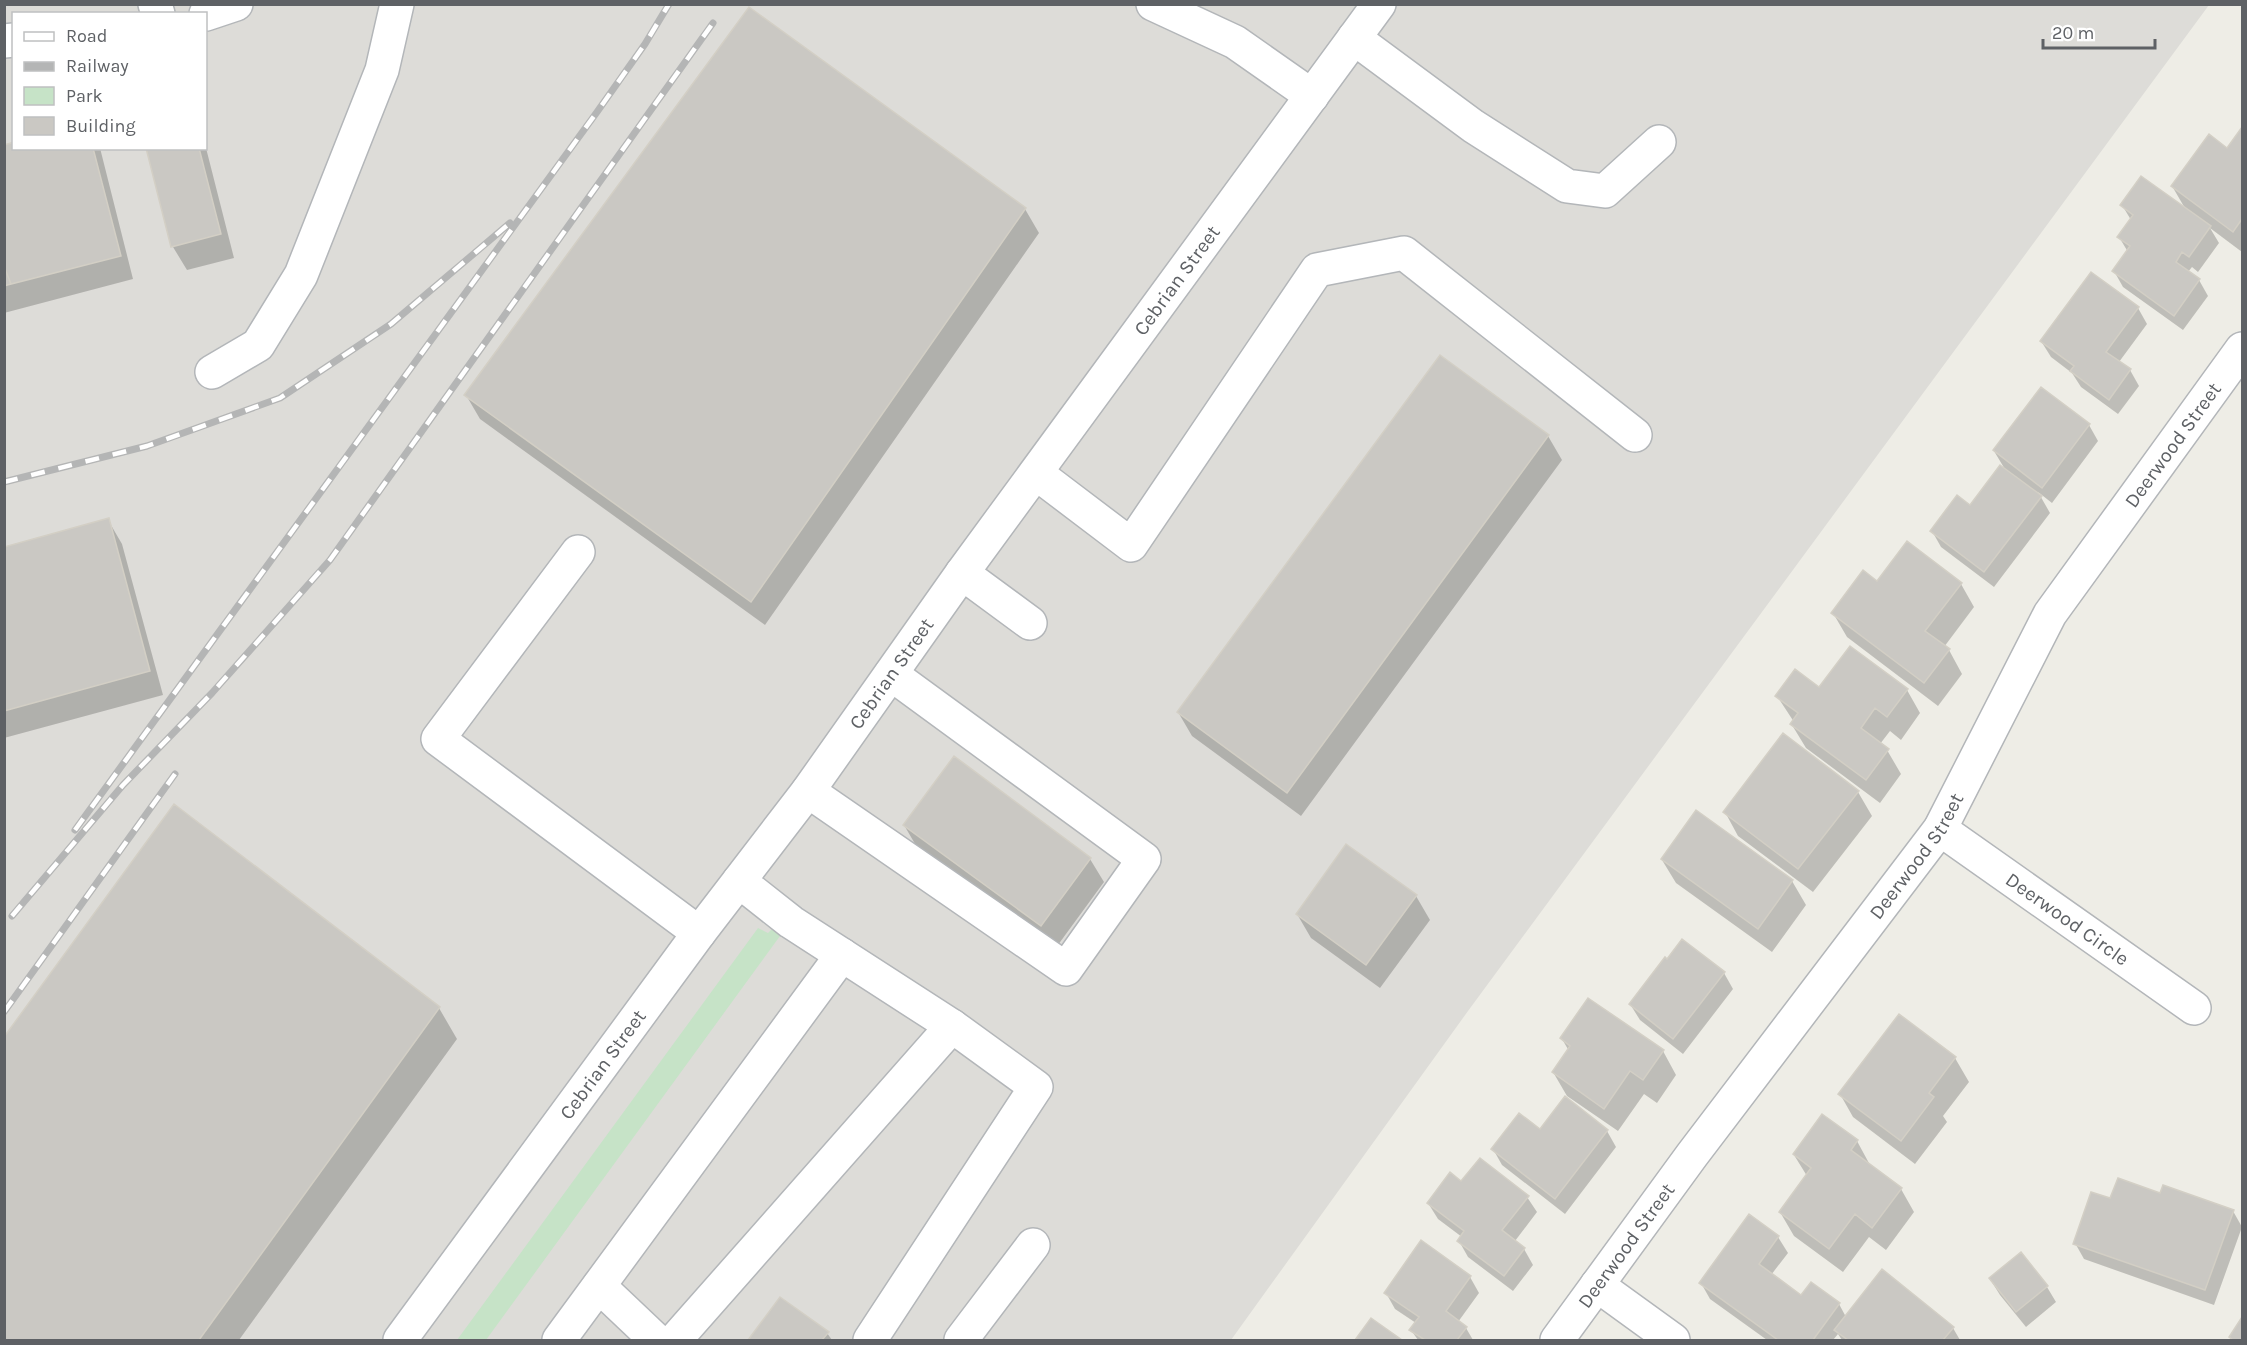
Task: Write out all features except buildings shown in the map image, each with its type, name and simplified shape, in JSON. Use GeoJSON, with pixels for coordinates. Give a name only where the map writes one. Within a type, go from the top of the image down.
{"type":"FeatureCollection","features":[{"type":"Feature","properties":{"kind":"street"},"geometry":{"type":"LineString","coordinates":[[207,14],[236,4]]}},
{"type":"Feature","properties":{"kind":"street"},"geometry":{"type":"LineString","coordinates":[[212,372],[258,345],[301,275],[382,70],[397,4]]}},
{"type":"Feature","properties":{"kind":"street"},"geometry":{"type":"LineString","coordinates":[[1153,4],[1235,42],[1312,96]]}},
{"type":"Feature","properties":{"kind":"street","name":"Cebrian Street"},"geometry":{"type":"LineString","coordinates":[[400,1341],[699,933],[808,791],[962,573],[1379,4]]}},
{"type":"Feature","properties":{"kind":"street"},"geometry":{"type":"LineString","coordinates":[[1354,38],[1473,126],[1567,186],[1605,191],[1659,142]]}},
{"type":"Feature","properties":{"kind":"street"},"geometry":{"type":"LineString","coordinates":[[1036,473],[1131,545],[1317,270],[1404,253],[1635,435]]}},
{"type":"Feature","properties":{"kind":"street","name":"Deerwood Street"},"geometry":{"type":"LineString","coordinates":[[1557,1341],[1692,1155],[1940,829],[2050,614],[2242,349]]}},
{"type":"Feature","properties":{"kind":"street"},"geometry":{"type":"LineString","coordinates":[[578,552],[438,739],[699,933]]}},
{"type":"Feature","properties":{"kind":"street"},"geometry":{"type":"LineString","coordinates":[[962,573],[1030,623]]}},
{"type":"Feature","properties":{"kind":"street"},"geometry":{"type":"LineString","coordinates":[[808,791],[1066,969],[1144,859],[891,674]]}},
{"type":"Feature","properties":{"kind":"street","name":"Deerwood Circle"},"geometry":{"type":"LineString","coordinates":[[1940,829],[2194,1008]]}},
{"type":"Feature","properties":{"kind":"street"},"geometry":{"type":"LineString","coordinates":[[739,881],[791,922],[952,1026],[1036,1087],[870,1341]]}},
{"type":"Feature","properties":{"kind":"street"},"geometry":{"type":"LineString","coordinates":[[559,1341],[842,955]]}},
{"type":"Feature","properties":{"kind":"street"},"geometry":{"type":"LineString","coordinates":[[675,1341],[952,1026]]}},
{"type":"Feature","properties":{"kind":"street"},"geometry":{"type":"LineString","coordinates":[[961,1341],[1033,1245]]}},
{"type":"Feature","properties":{"kind":"street"},"geometry":{"type":"LineString","coordinates":[[1597,1285],[1672,1341]]}},
{"type":"Feature","properties":{"kind":"street"},"geometry":{"type":"LineString","coordinates":[[599,1286],[656,1341]]}},
{"type":"Feature","properties":{"kind":"shaded area"},"geometry":{"type":"Polygon","coordinates":[[[5,5],[2209,5],[1468,1011],[1231,1340],[5,1340],[5,5]]]}},
{"type":"Feature","properties":{"kind":"green space"},"geometry":{"type":"Polygon","coordinates":[[[758,928],[768,933],[772,929],[780,936],[486,1340],[457,1340],[758,928]]]}},
{"type":"Feature","properties":{"kind":"railway"},"geometry":{"type":"LineString","coordinates":[[75,830],[597,112],[645,44],[669,4]]}},
{"type":"Feature","properties":{"kind":"railway"},"geometry":{"type":"LineString","coordinates":[[12,916],[123,785],[212,693],[330,560],[713,23]]}},
{"type":"Feature","properties":{"kind":"railway"},"geometry":{"type":"LineString","coordinates":[[4,482],[147,446],[280,398],[391,324],[510,223]]}},
{"type":"Feature","properties":{"kind":"railway"},"geometry":{"type":"LineString","coordinates":[[4,1012],[175,774]]}}]}
